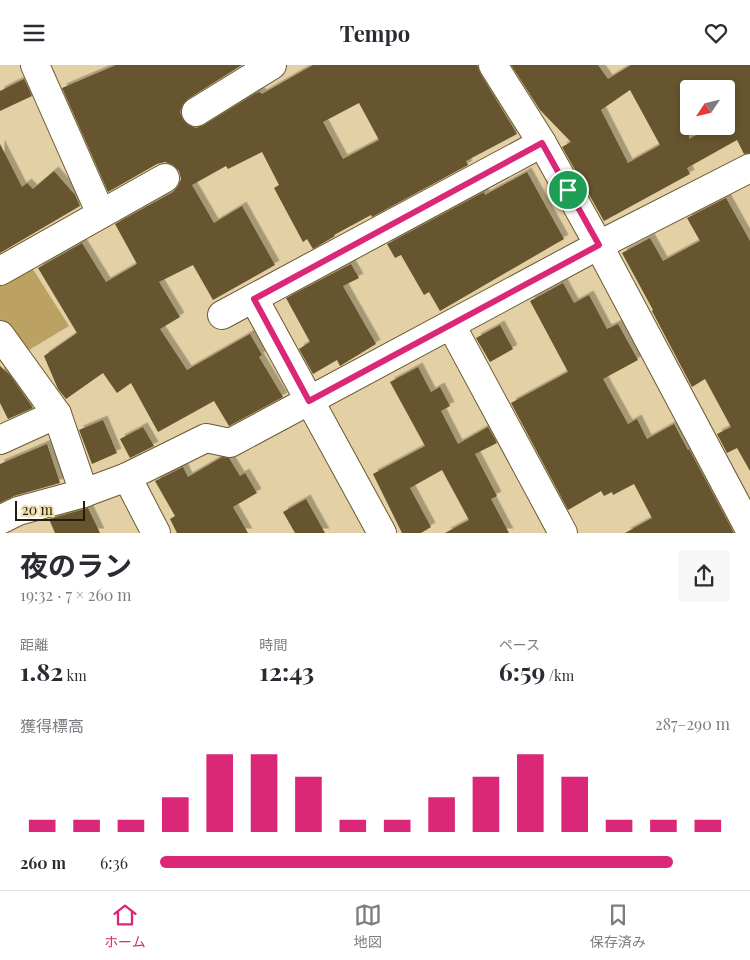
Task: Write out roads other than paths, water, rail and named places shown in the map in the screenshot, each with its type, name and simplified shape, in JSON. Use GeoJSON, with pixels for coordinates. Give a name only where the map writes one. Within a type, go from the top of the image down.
{"type":"FeatureCollection","features":[{"type":"Feature","properties":{"kind":"street"},"geometry":{"type":"LineString","coordinates":[[34,65],[101,214]]}},
{"type":"Feature","properties":{"kind":"street"},"geometry":{"type":"LineString","coordinates":[[196,112],[272,65]]}},
{"type":"Feature","properties":{"kind":"street"},"geometry":{"type":"LineString","coordinates":[[493,65],[542,143],[599,245],[750,530]]}},
{"type":"Feature","properties":{"kind":"street"},"geometry":{"type":"LineString","coordinates":[[222,315],[542,143]]}},
{"type":"Feature","properties":{"kind":"street"},"geometry":{"type":"LineString","coordinates":[[16,521],[128,477],[206,438],[230,443],[599,245],[750,167]]}},
{"type":"Feature","properties":{"kind":"street"},"geometry":{"type":"LineString","coordinates":[[0,271],[165,178]]}},
{"type":"Feature","properties":{"kind":"street"},"geometry":{"type":"LineString","coordinates":[[254,299],[382,533]]}},
{"type":"Feature","properties":{"kind":"street"},"geometry":{"type":"LineString","coordinates":[[451,325],[562,533]]}},
{"type":"Feature","properties":{"kind":"street"},"geometry":{"type":"LineString","coordinates":[[0,335],[57,413],[84,493]]}},
{"type":"Feature","properties":{"kind":"street"},"geometry":{"type":"LineString","coordinates":[[0,440],[57,413]]}},
{"type":"Feature","properties":{"kind":"street"},"geometry":{"type":"LineString","coordinates":[[128,477],[156,533]]}}]}
